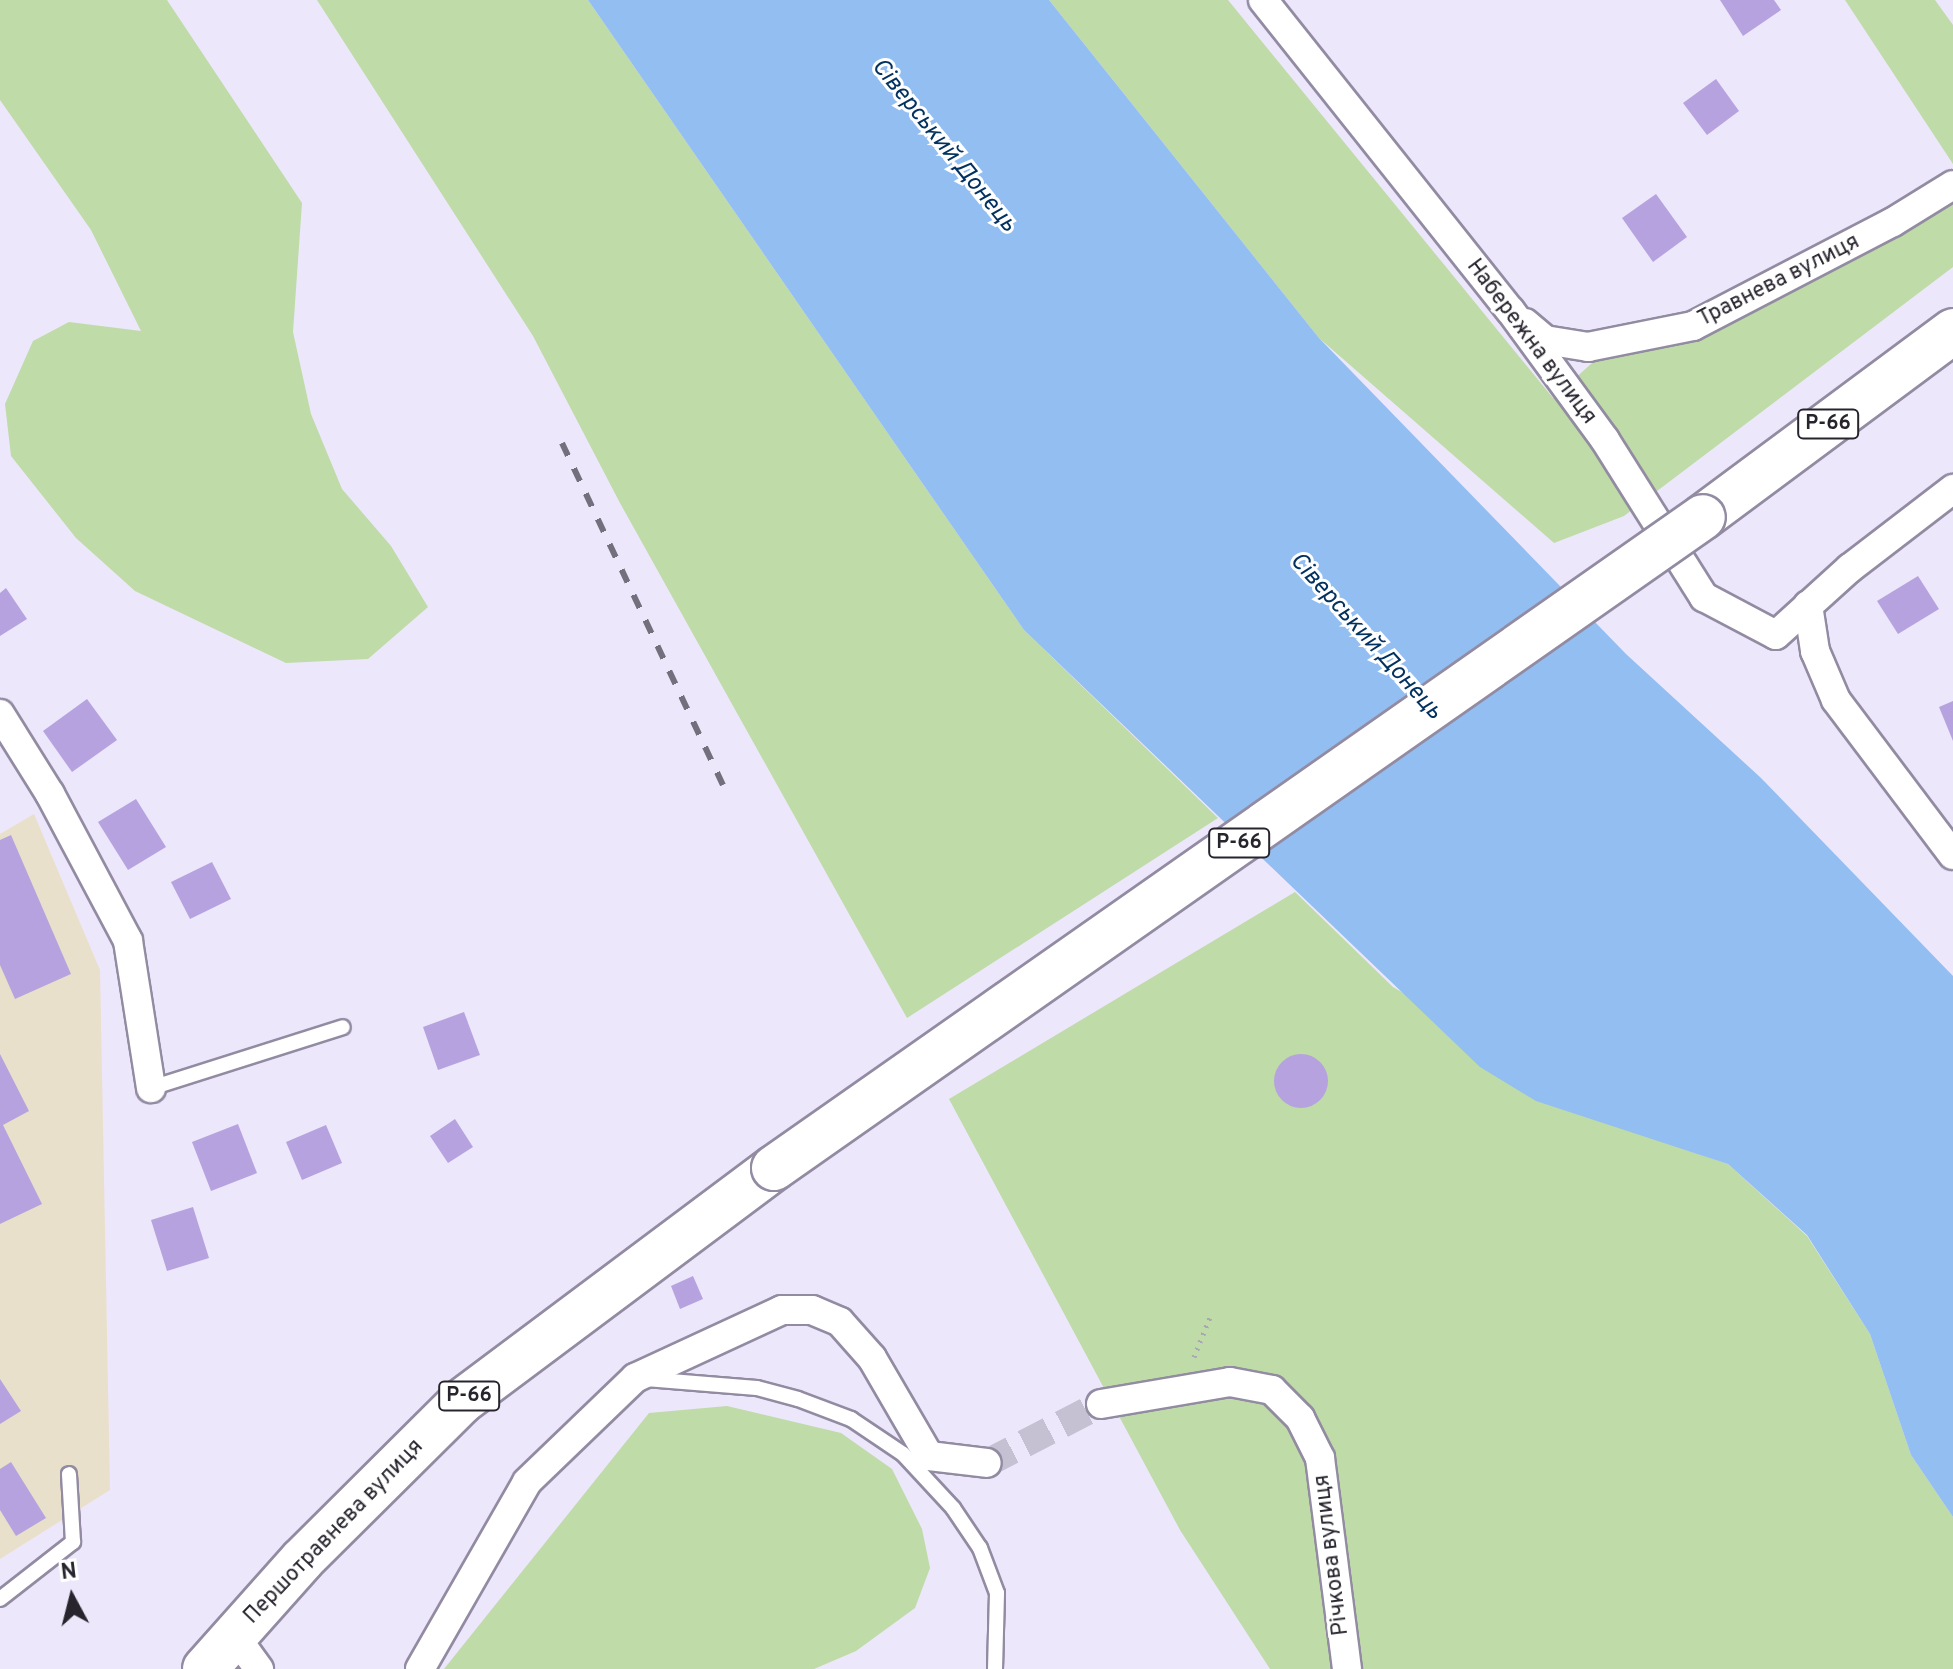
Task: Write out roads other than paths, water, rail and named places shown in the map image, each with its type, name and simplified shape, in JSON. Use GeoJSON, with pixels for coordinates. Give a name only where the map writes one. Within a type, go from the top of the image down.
{"type":"FeatureCollection","features":[{"type":"Feature","properties":{"kind":"main road","name":"Першотравнева вулиця"},"geometry":{"type":"LineString","coordinates":[[205,1669],[247,1653],[302,1560],[461,1402],[774,1168],[1703,517],[1953,331]]}},
{"type":"Feature","properties":{"kind":"street","name":"Набережна вулиця"},"geometry":{"type":"LineString","coordinates":[[1263,0],[1510,310],[1605,440],[1704,597],[1776,635],[1808,605]]}},
{"type":"Feature","properties":{"kind":"street","name":"Травнева вулиця"},"geometry":{"type":"LineString","coordinates":[[1510,310],[1545,340],[1588,347],[1693,326],[1893,222],[1953,185]]}},
{"type":"Feature","properties":{"kind":"street"},"geometry":{"type":"LineString","coordinates":[[1953,489],[1808,605],[1815,651],[1836,700],[1953,855]]}},
{"type":"Feature","properties":{"kind":"street"},"geometry":{"type":"LineString","coordinates":[[0,714],[50,794],[128,941],[151,1088]]}},
{"type":"Feature","properties":{"kind":"street"},"geometry":{"type":"LineString","coordinates":[[420,1669],[527,1482],[635,1378],[782,1310],[812,1310],[840,1322],[872,1358],[929,1456],[987,1463]]}},
{"type":"Feature","properties":{"kind":"street","name":"Річкова вулиця"},"geometry":{"type":"LineString","coordinates":[[1101,1404],[1230,1382],[1272,1390],[1300,1418],[1320,1458],[1347,1669]]}},
{"type":"Feature","properties":{"kind":"lane"},"geometry":{"type":"LineString","coordinates":[[151,1088],[343,1027]]}},
{"type":"Feature","properties":{"kind":"lane"},"geometry":{"type":"LineString","coordinates":[[635,1378],[757,1388],[798,1399],[851,1419],[903,1454],[953,1508],[980,1548],[997,1593],[995,1669]]}},
{"type":"Feature","properties":{"kind":"lane"},"geometry":{"type":"LineString","coordinates":[[0,1599],[73,1542],[69,1474]]}},
{"type":"Feature","properties":{"kind":"water","name":"Сіверський Донець"},"geometry":{"type":"Polygon","coordinates":[[[588,0],[1049,0],[1319,338],[1626,654],[1761,778],[1953,976],[1953,1517],[1911,1455],[1870,1334],[1807,1235],[1728,1164],[1536,1101],[1480,1067],[1024,630],[588,0]]]}},
{"type":"Feature","properties":{"kind":"tunnel"},"geometry":{"type":"LineString","coordinates":[[987,1463],[1101,1404]]}},
{"type":"Feature","properties":{"kind":"railway"},"geometry":{"type":"LineString","coordinates":[[562,443],[723,785]]}}]}
